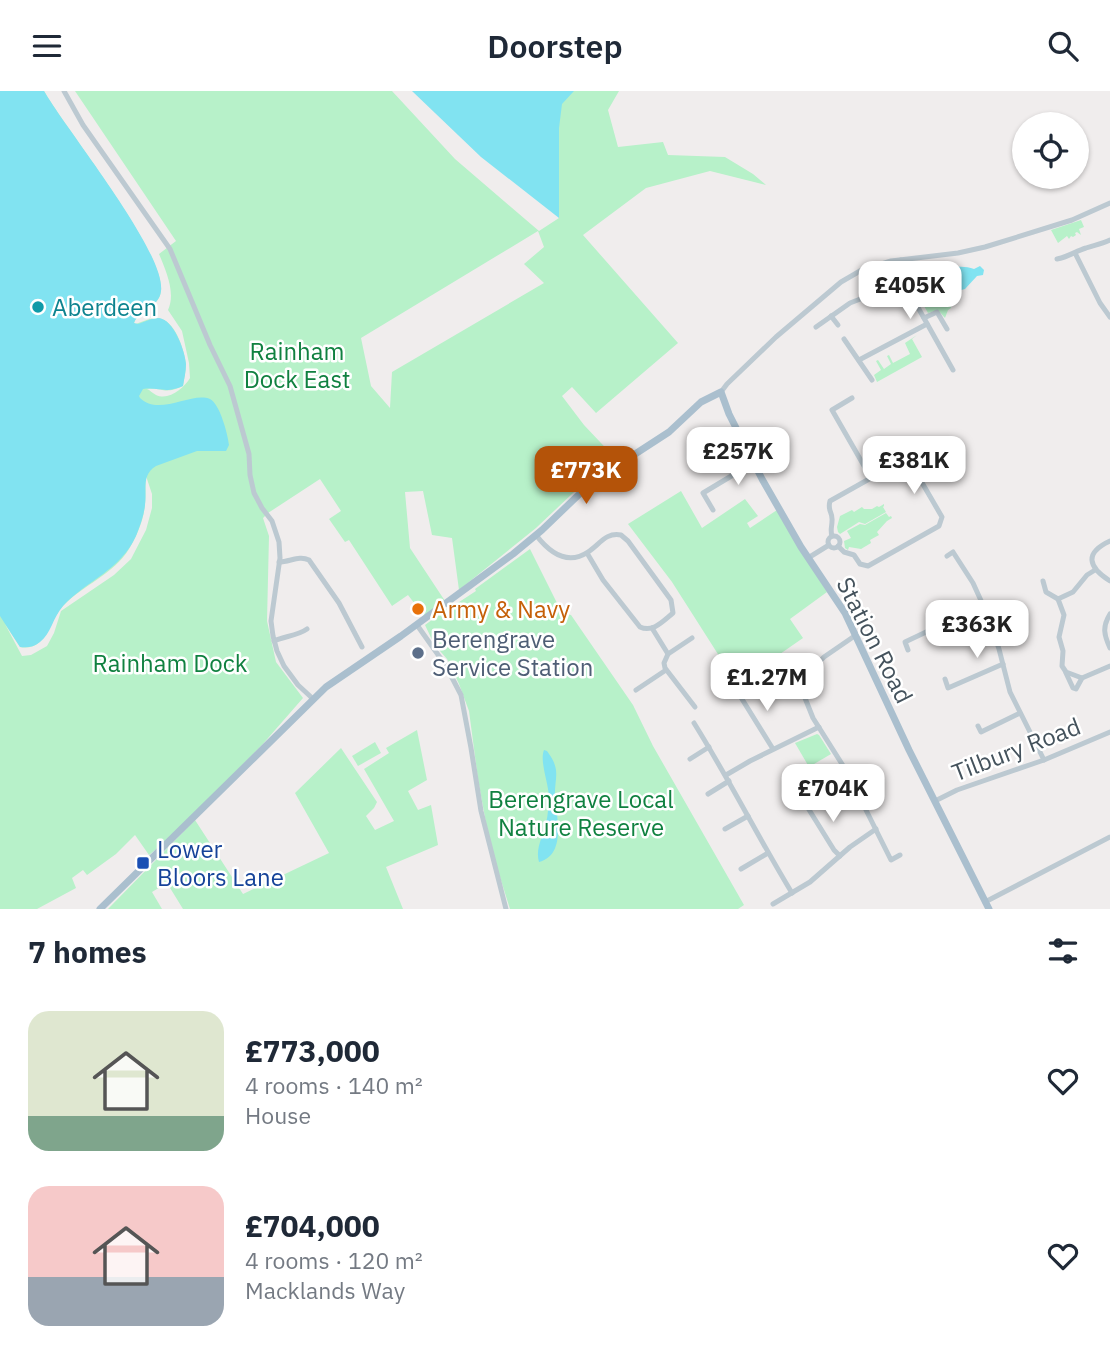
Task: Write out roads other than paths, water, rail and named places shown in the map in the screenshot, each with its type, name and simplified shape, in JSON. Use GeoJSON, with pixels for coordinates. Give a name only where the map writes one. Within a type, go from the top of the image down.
{"type":"FeatureCollection","features":[{"type":"Feature","properties":{"kind":"main road","name":"Station Road"},"geometry":{"type":"LineString","coordinates":[[721,392],[753,463],[807,558],[845,613],[909,750],[987,906]]}},
{"type":"Feature","properties":{"kind":"main road"},"geometry":{"type":"LineString","coordinates":[[100,909],[326,687],[417,625],[536,535],[592,482],[663,436],[701,402],[721,392]]}},
{"type":"Feature","properties":{"kind":"street"},"geometry":{"type":"LineString","coordinates":[[64,91],[83,125],[170,249],[209,345],[230,386],[249,454],[254,493],[270,516],[279,546],[271,621],[274,641],[284,666],[312,701]]}},
{"type":"Feature","properties":{"kind":"street"},"geometry":{"type":"LineString","coordinates":[[721,392],[758,353],[841,282],[865,268],[985,247],[1072,220],[1110,203]]}},
{"type":"Feature","properties":{"kind":"street"},"geometry":{"type":"LineString","coordinates":[[1058,259],[1110,240]]}},
{"type":"Feature","properties":{"kind":"street"},"geometry":{"type":"LineString","coordinates":[[1075,253],[1110,317]]}},
{"type":"Feature","properties":{"kind":"street"},"geometry":{"type":"LineString","coordinates":[[901,260],[904,282],[953,370]]}},
{"type":"Feature","properties":{"kind":"street"},"geometry":{"type":"LineString","coordinates":[[816,327],[854,301],[904,282]]}},
{"type":"Feature","properties":{"kind":"street"},"geometry":{"type":"LineString","coordinates":[[1103,308],[1110,303]]}},
{"type":"Feature","properties":{"kind":"street"},"geometry":{"type":"LineString","coordinates":[[859,361],[937,312],[947,329]]}},
{"type":"Feature","properties":{"kind":"street"},"geometry":{"type":"LineString","coordinates":[[831,316],[838,325]]}},
{"type":"Feature","properties":{"kind":"street"},"geometry":{"type":"LineString","coordinates":[[844,339],[872,380]]}},
{"type":"Feature","properties":{"kind":"street"},"geometry":{"type":"LineString","coordinates":[[852,398],[832,410],[871,478]]}},
{"type":"Feature","properties":{"kind":"street"},"geometry":{"type":"LineString","coordinates":[[832,536],[830,528],[833,518],[828,508],[830,501],[903,460],[910,462],[942,517],[939,526],[868,566],[860,564],[854,555],[844,552],[838,546]]}},
{"type":"Feature","properties":{"kind":"street"},"geometry":{"type":"LineString","coordinates":[[713,510],[703,493],[753,463]]}},
{"type":"Feature","properties":{"kind":"street"},"geometry":{"type":"LineString","coordinates":[[536,535],[550,551],[562,557],[576,557],[587,553],[611,534],[620,534],[628,540],[671,600],[673,613],[652,628],[640,628],[603,580],[587,553]]}},
{"type":"Feature","properties":{"kind":"street"},"geometry":{"type":"LineString","coordinates":[[829,545],[828,540],[832,536]]}},
{"type":"Feature","properties":{"kind":"street"},"geometry":{"type":"LineString","coordinates":[[832,536],[840,539],[838,546]]}},
{"type":"Feature","properties":{"kind":"street"},"geometry":{"type":"LineString","coordinates":[[1110,541],[1098,547],[1092,560],[1095,570],[1110,581]]}},
{"type":"Feature","properties":{"kind":"street"},"geometry":{"type":"LineString","coordinates":[[829,545],[833,548],[838,546]]}},
{"type":"Feature","properties":{"kind":"street"},"geometry":{"type":"LineString","coordinates":[[807,558],[829,545]]}},
{"type":"Feature","properties":{"kind":"street"},"geometry":{"type":"LineString","coordinates":[[947,556],[953,552],[973,583],[996,638],[1010,692],[1045,760]]}},
{"type":"Feature","properties":{"kind":"street"},"geometry":{"type":"LineString","coordinates":[[279,562],[301,558],[310,562],[339,603],[362,647]]}},
{"type":"Feature","properties":{"kind":"street"},"geometry":{"type":"LineString","coordinates":[[1058,599],[1073,592],[1087,575],[1095,570]]}},
{"type":"Feature","properties":{"kind":"street"},"geometry":{"type":"LineString","coordinates":[[1043,582],[1046,592],[1058,599],[1064,615],[1059,638],[1063,651],[1062,666],[1073,688],[1076,689],[1082,678],[1110,666]]}},
{"type":"Feature","properties":{"kind":"street"},"geometry":{"type":"LineString","coordinates":[[908,650],[905,642],[983,605]]}},
{"type":"Feature","properties":{"kind":"street"},"geometry":{"type":"LineString","coordinates":[[1110,614],[1104,631],[1110,648]]}},
{"type":"Feature","properties":{"kind":"street"},"geometry":{"type":"LineString","coordinates":[[417,625],[448,669],[461,695],[481,811],[506,909]]}},
{"type":"Feature","properties":{"kind":"street"},"geometry":{"type":"LineString","coordinates":[[652,628],[668,654]]}},
{"type":"Feature","properties":{"kind":"street"},"geometry":{"type":"LineString","coordinates":[[274,641],[289,635],[298,635],[307,629]]}},
{"type":"Feature","properties":{"kind":"street"},"geometry":{"type":"LineString","coordinates":[[856,635],[817,663],[807,680],[806,704],[847,772],[889,857],[891,860],[901,855]]}},
{"type":"Feature","properties":{"kind":"street"},"geometry":{"type":"LineString","coordinates":[[692,638],[668,654],[664,663],[666,670],[695,707]]}},
{"type":"Feature","properties":{"kind":"street"},"geometry":{"type":"LineString","coordinates":[[945,679],[948,688],[1003,664]]}},
{"type":"Feature","properties":{"kind":"street"},"geometry":{"type":"LineString","coordinates":[[636,690],[666,670]]}},
{"type":"Feature","properties":{"kind":"street"},"geometry":{"type":"LineString","coordinates":[[1066,672],[1082,678]]}},
{"type":"Feature","properties":{"kind":"street"},"geometry":{"type":"LineString","coordinates":[[737,691],[773,749]]}},
{"type":"Feature","properties":{"kind":"street"},"geometry":{"type":"LineString","coordinates":[[978,726],[981,732],[1020,713]]}},
{"type":"Feature","properties":{"kind":"street"},"geometry":{"type":"LineString","coordinates":[[694,723],[792,893]]}},
{"type":"Feature","properties":{"kind":"street"},"geometry":{"type":"LineString","coordinates":[[708,794],[727,778],[773,749],[819,727]]}},
{"type":"Feature","properties":{"kind":"street","name":"Tilbury Road"},"geometry":{"type":"LineString","coordinates":[[935,801],[957,790],[1045,760],[1110,732]]}},
{"type":"Feature","properties":{"kind":"street"},"geometry":{"type":"LineString","coordinates":[[690,759],[709,747]]}},
{"type":"Feature","properties":{"kind":"street"},"geometry":{"type":"LineString","coordinates":[[818,790],[803,800],[840,856]]}},
{"type":"Feature","properties":{"kind":"street"},"geometry":{"type":"LineString","coordinates":[[726,829],[748,816]]}},
{"type":"Feature","properties":{"kind":"street"},"geometry":{"type":"LineString","coordinates":[[773,904],[810,882],[876,829]]}},
{"type":"Feature","properties":{"kind":"street"},"geometry":{"type":"LineString","coordinates":[[987,906],[1110,837]]}},
{"type":"Feature","properties":{"kind":"street"},"geometry":{"type":"LineString","coordinates":[[750,873],[743,867],[768,853]]}},
{"type":"Feature","properties":{"kind":"water"},"geometry":{"type":"Polygon","coordinates":[[[0,91],[44,91],[113,191],[148,249],[158,273],[161,291],[157,301],[140,314],[134,323],[159,318],[169,324],[181,344],[186,367],[183,386],[167,390],[143,389],[140,398],[156,405],[203,397],[210,399],[220,413],[229,445],[226,451],[197,451],[151,470],[146,478],[143,517],[129,548],[112,567],[63,606],[44,639],[30,647],[20,647],[0,616],[0,91]]]}},
{"type":"Feature","properties":{"kind":"water"},"geometry":{"type":"Polygon","coordinates":[[[412,91],[574,91],[562,104],[559,128],[559,218],[481,157],[412,91]]]}},
{"type":"Feature","properties":{"kind":"water"},"geometry":{"type":"Polygon","coordinates":[[[980,266],[984,270],[983,275],[977,276],[965,289],[950,293],[950,290],[942,286],[944,274],[952,268],[974,269],[980,266]]]}},
{"type":"Feature","properties":{"kind":"water"},"geometry":{"type":"Polygon","coordinates":[[[544,750],[552,758],[556,769],[558,835],[553,852],[539,862],[539,847],[549,801],[544,750]]]}},
{"type":"Feature","properties":{"kind":"place","name":"Aberdeen"},"geometry":{"type":"Point","coordinates":[38,307]}},
{"type":"Feature","properties":{"kind":"place","name":"Army & Navy"},"geometry":{"type":"Point","coordinates":[418,609]}},
{"type":"Feature","properties":{"kind":"place","name":"Berengrave Service Station"},"geometry":{"type":"Point","coordinates":[418,653]}},
{"type":"Feature","properties":{"kind":"place","name":"Lower Bloors Lane"},"geometry":{"type":"Point","coordinates":[143,863]}},
{"type":"Feature","properties":{"kind":"park label","name":"Rainham Dock East"},"geometry":{"type":"Point","coordinates":[297,365]}},
{"type":"Feature","properties":{"kind":"park label","name":"Rainham Dock"},"geometry":{"type":"Point","coordinates":[170,663]}},
{"type":"Feature","properties":{"kind":"park label","name":"Berengrave Local Nature Reserve"},"geometry":{"type":"Point","coordinates":[581,813]}}]}
